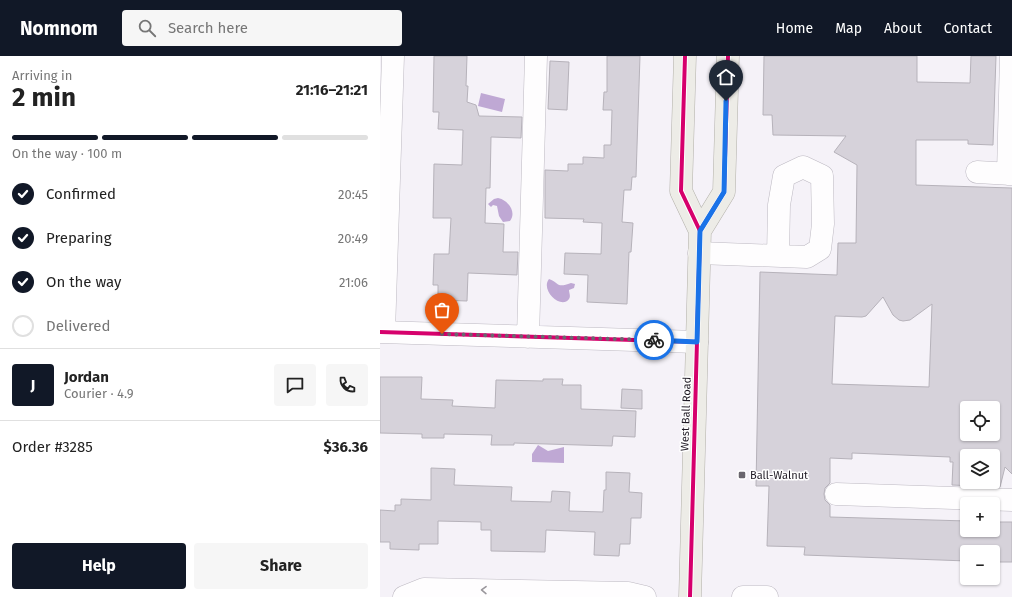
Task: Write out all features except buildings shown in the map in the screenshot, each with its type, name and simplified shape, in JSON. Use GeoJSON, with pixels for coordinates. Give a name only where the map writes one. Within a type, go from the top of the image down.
{"type":"FeatureCollection","features":[{"type":"Feature","properties":{"kind":"main road","name":"West Ball Road"},"geometry":{"type":"LineString","coordinates":[[685,56],[681,192],[700,231],[690,597]]}},
{"type":"Feature","properties":{"kind":"main road","name":"West Ball Road"},"geometry":{"type":"LineString","coordinates":[[700,231],[724,192],[728,56]]}},
{"type":"Feature","properties":{"kind":"street"},"geometry":{"type":"LineString","coordinates":[[393,56],[382,332],[697,342]]}},
{"type":"Feature","properties":{"kind":"street"},"geometry":{"type":"LineString","coordinates":[[528,337],[536,56]]}},
{"type":"Feature","properties":{"kind":"street"},"geometry":{"type":"LineString","coordinates":[[977,172],[1010,174],[1011,56]]}},
{"type":"Feature","properties":{"kind":"street"},"geometry":{"type":"LineString","coordinates":[[699,253],[778,256]]}},
{"type":"Feature","properties":{"kind":"street"},"geometry":{"type":"LineString","coordinates":[[836,494],[1012,500]]}},
{"type":"Feature","properties":{"kind":"street"},"geometry":{"type":"LineString","coordinates":[[404,597],[424,588],[628,593],[645,597]]}},
{"type":"Feature","properties":{"kind":"street"},"geometry":{"type":"LineString","coordinates":[[743,597],[767,597]]}},
{"type":"Feature","properties":{"kind":"shaded area"},"geometry":{"type":"Polygon","coordinates":[[[481,93],[505,99],[502,112],[478,106],[481,93]]]}},
{"type":"Feature","properties":{"kind":"shaded area"},"geometry":{"type":"Polygon","coordinates":[[[498,198],[505,201],[512,210],[512,218],[510,221],[503,222],[499,216],[497,206],[493,205],[491,207],[488,204],[494,199],[498,198]]]}},
{"type":"Feature","properties":{"kind":"shaded area"},"geometry":{"type":"Polygon","coordinates":[[[549,279],[560,285],[571,283],[575,284],[574,288],[569,290],[569,299],[565,302],[561,302],[549,293],[547,283],[549,279]]]}},
{"type":"Feature","properties":{"kind":"shaded area"},"geometry":{"type":"Polygon","coordinates":[[[538,445],[548,451],[564,447],[564,463],[532,462],[532,454],[538,445]]]}},
{"type":"Feature","properties":{"kind":"cycle path"},"geometry":{"type":"LineString","coordinates":[[685,56],[681,191],[700,231],[690,597]]}},
{"type":"Feature","properties":{"kind":"cycle path"},"geometry":{"type":"LineString","coordinates":[[700,231],[724,192],[728,56]]}},
{"type":"Feature","properties":{"kind":"cycle path"},"geometry":{"type":"LineString","coordinates":[[380,332],[697,342]]}},
{"type":"Feature","properties":{"kind":"way so far"},"geometry":{"type":"LineString","coordinates":[[442,334],[654,340]]}},
{"type":"Feature","properties":{"kind":"place","name":"Ball-Walnut"},"geometry":{"type":"Point","coordinates":[742,475]}},
{"type":"Feature","properties":{"kind":"route"},"geometry":{"type":"LineString","coordinates":[[654,340],[697,342],[700,231],[724,192],[726,101]]}}]}
